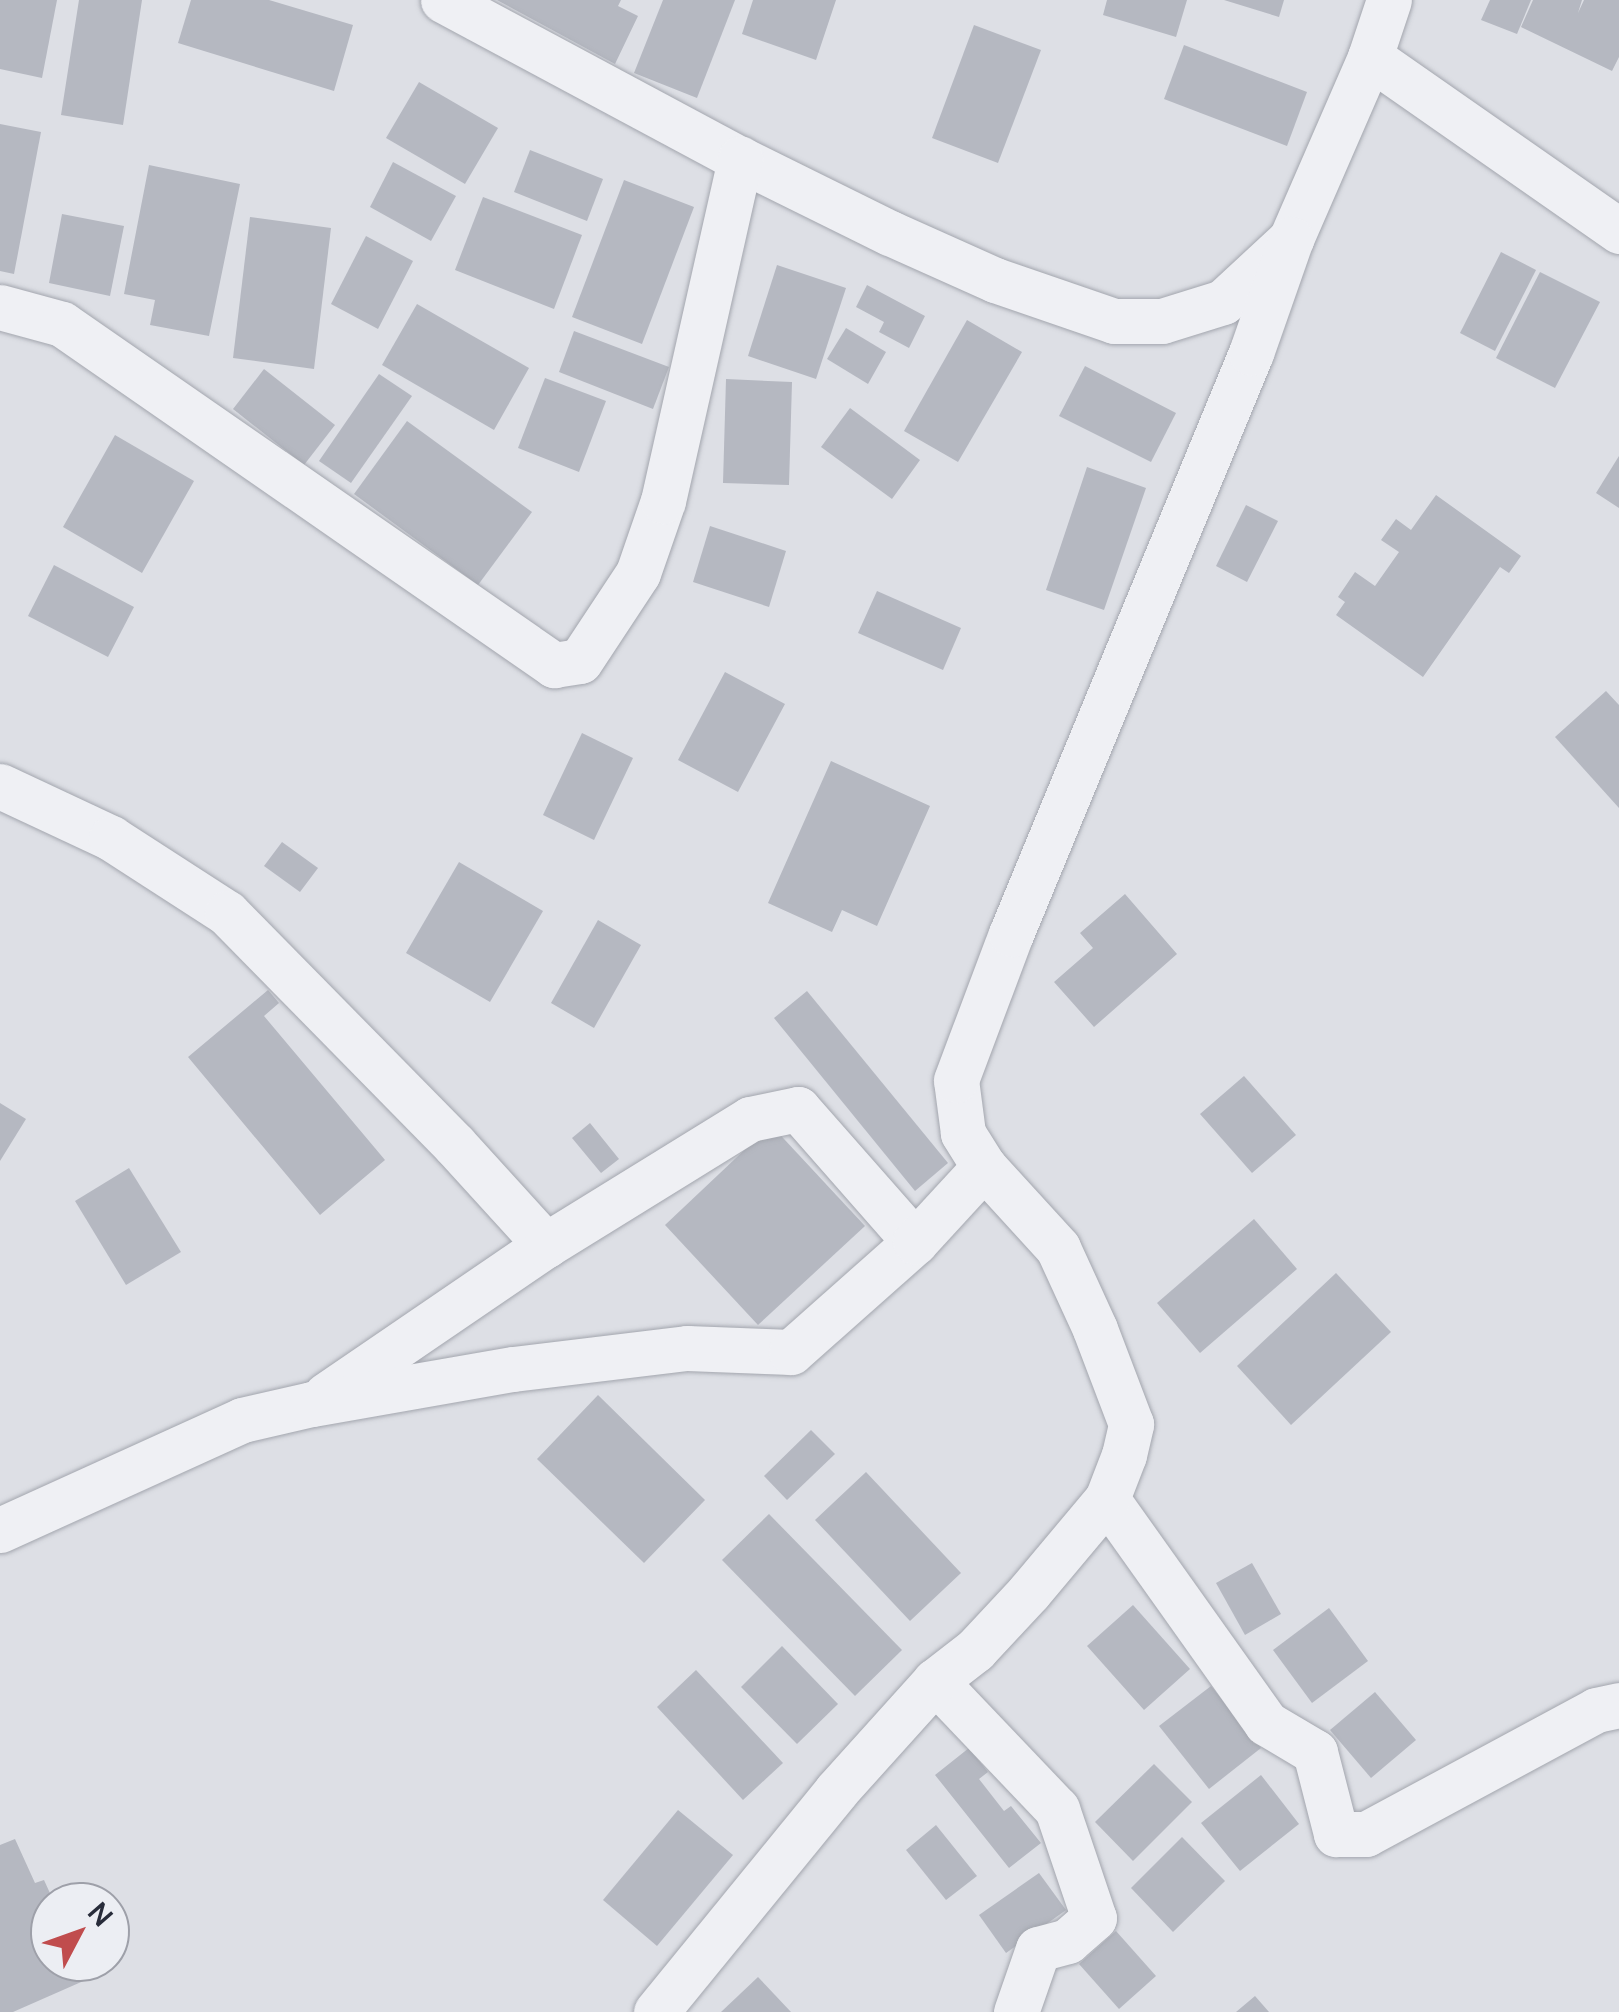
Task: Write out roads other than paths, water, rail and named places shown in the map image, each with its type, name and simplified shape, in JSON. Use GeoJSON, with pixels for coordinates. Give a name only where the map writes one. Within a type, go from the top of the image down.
{"type":"FeatureCollection","features":[{"type":"Feature","properties":{"kind":"street"},"geometry":{"type":"LineString","coordinates":[[443,0],[740,159],[995,280],[1114,322],[1162,321],[1223,302],[1291,239]]}},
{"type":"Feature","properties":{"kind":"street"},"geometry":{"type":"LineString","coordinates":[[656,2012],[836,1790],[936,1682],[975,1650],[1107,1499],[1131,1424],[1115,1379],[1058,1248],[984,1167],[962,1133],[956,1080],[1010,934],[1250,353],[1291,239],[1370,57],[1389,0]]}},
{"type":"Feature","properties":{"kind":"street"},"geometry":{"type":"LineString","coordinates":[[1370,57],[1619,231]]}},
{"type":"Feature","properties":{"kind":"street"},"geometry":{"type":"LineString","coordinates":[[0,307],[62,324],[554,665],[580,661],[638,574],[664,501],[740,159]]}},
{"type":"Feature","properties":{"kind":"street"},"geometry":{"type":"LineString","coordinates":[[0,786],[111,838],[228,913],[404,1092],[546,1245]]}},
{"type":"Feature","properties":{"kind":"street"},"geometry":{"type":"LineString","coordinates":[[312,1404],[546,1245],[712,1138],[750,1119],[798,1109],[914,1242]]}},
{"type":"Feature","properties":{"kind":"street"},"geometry":{"type":"LineString","coordinates":[[0,1530],[242,1420],[312,1404],[513,1369],[686,1348],[791,1352],[914,1242],[984,1167]]}},
{"type":"Feature","properties":{"kind":"street"},"geometry":{"type":"LineString","coordinates":[[1107,1499],[1266,1723],[1315,1752],[1336,1834],[1366,1834],[1596,1710],[1619,1705]]}},
{"type":"Feature","properties":{"kind":"street"},"geometry":{"type":"LineString","coordinates":[[936,1682],[1057,1809],[1094,1918],[1068,1942],[1038,1949],[1016,2012]]}}]}
